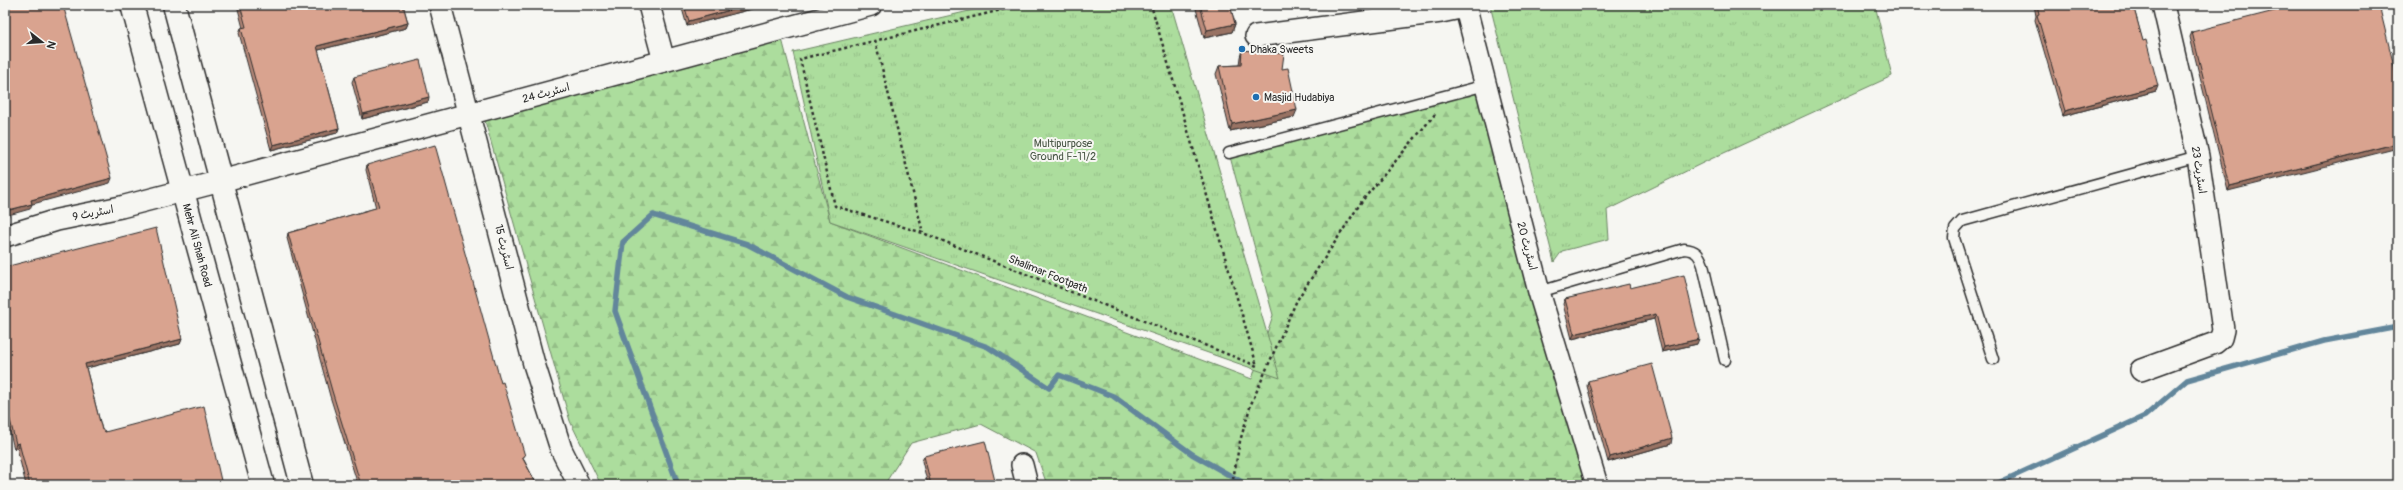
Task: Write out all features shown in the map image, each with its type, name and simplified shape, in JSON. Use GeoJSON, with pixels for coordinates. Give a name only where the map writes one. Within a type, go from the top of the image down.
{"type":"FeatureCollection","features":[{"type":"Feature","properties":{"kind":"street","name":"Mehr Ali Shah Road"},"geometry":{"type":"LineString","coordinates":[[132,5],[264,485]]}},
{"type":"Feature","properties":{"kind":"street"},"geometry":{"type":"LineString","coordinates":[[174,5],[302,485]]}},
{"type":"Feature","properties":{"kind":"street","name":"اسٹریٹ 15"},"geometry":{"type":"LineString","coordinates":[[440,5],[470,114],[534,364],[561,449],[579,485]]}},
{"type":"Feature","properties":{"kind":"street"},"geometry":{"type":"LineString","coordinates":[[649,5],[664,61]]}},
{"type":"Feature","properties":{"kind":"street","name":"اسٹریٹ 24"},"geometry":{"type":"LineString","coordinates":[[221,181],[870,5]]}},
{"type":"Feature","properties":{"kind":"street","name":"اسٹریٹ 23"},"geometry":{"type":"LineString","coordinates":[[2141,370],[2215,344],[2221,338],[2223,330],[2198,156],[2163,5]]}},
{"type":"Feature","properties":{"kind":"street"},"geometry":{"type":"LineString","coordinates":[[1256,36],[1441,12],[1465,6]]}},
{"type":"Feature","properties":{"kind":"street","name":"اسٹریٹ 20"},"geometry":{"type":"LineString","coordinates":[[1465,6],[1539,292],[1597,485]]}},
{"type":"Feature","properties":{"kind":"street","name":"اسٹریٹ 9"},"geometry":{"type":"LineString","coordinates":[[5,236],[57,220],[121,207],[221,181]]}},
{"type":"Feature","properties":{"kind":"lane"},"geometry":{"type":"LineString","coordinates":[[1229,153],[1486,85]]}},
{"type":"Feature","properties":{"kind":"lane"},"geometry":{"type":"LineString","coordinates":[[1992,358],[1954,238],[1955,228],[1962,221],[2198,156]]}},
{"type":"Feature","properties":{"kind":"lane"},"geometry":{"type":"LineString","coordinates":[[1539,292],[1684,249],[1692,249],[1698,253],[1703,265],[1725,360]]}},
{"type":"Feature","properties":{"kind":"path","name":"Shalimar Footpath"},"geometry":{"type":"LineString","coordinates":[[1022,5],[800,59],[835,206],[923,233],[1256,366],[1150,5]]}},
{"type":"Feature","properties":{"kind":"path"},"geometry":{"type":"LineString","coordinates":[[875,40],[923,233]]}},
{"type":"Feature","properties":{"kind":"path"},"geometry":{"type":"LineString","coordinates":[[1232,485],[1240,441],[1251,404],[1297,300],[1362,201],[1437,112]]}},
{"type":"Feature","properties":{"kind":"green space","name":"Multipurpose Ground F-11/2"},"geometry":{"type":"Polygon","coordinates":[[[995,5],[1171,5],[1280,378],[830,221],[793,52],[995,5]]]}},
{"type":"Feature","properties":{"kind":"green space"},"geometry":{"type":"Polygon","coordinates":[[[1490,5],[1875,5],[1892,76],[1713,158],[1607,210],[1609,239],[1562,251],[1554,262],[1490,5]]]}},
{"type":"Feature","properties":{"kind":"green space"},"geometry":{"type":"Polygon","coordinates":[[[782,39],[830,221],[1252,379],[1273,315],[1229,153],[1486,85],[1594,485],[1047,485],[1036,453],[981,424],[911,443],[884,485],[601,485],[570,421],[485,121],[782,39]]]}},
{"type":"Feature","properties":{"kind":"building"},"geometry":{"type":"Polygon","coordinates":[[[5,5],[63,5],[112,178],[31,200],[32,204],[5,211],[5,5]]]}},
{"type":"Feature","properties":{"kind":"building"},"geometry":{"type":"Polygon","coordinates":[[[240,5],[403,5],[408,23],[317,46],[339,128],[273,145],[241,28],[246,27],[240,5]]]}},
{"type":"Feature","properties":{"kind":"building"},"geometry":{"type":"Polygon","coordinates":[[[684,5],[749,5],[689,21],[684,5]]]}},
{"type":"Feature","properties":{"kind":"building"},"geometry":{"type":"Polygon","coordinates":[[[1200,5],[1230,5],[1235,24],[1207,30],[1200,5]]]}},
{"type":"Feature","properties":{"kind":"building"},"geometry":{"type":"Polygon","coordinates":[[[2037,5],[2133,5],[2143,41],[2146,40],[2158,86],[2065,111],[2037,15],[2039,14],[2037,5]]]}},
{"type":"Feature","properties":{"kind":"building"},"geometry":{"type":"Polygon","coordinates":[[[2298,5],[2379,5],[2398,83],[2398,143],[2230,186],[2192,32],[2298,5]]]}},
{"type":"Feature","properties":{"kind":"building","name":"Masjid Hudabiya"},"geometry":{"type":"Polygon","coordinates":[[[1242,50],[1284,54],[1282,69],[1288,68],[1297,110],[1232,124],[1219,66],[1241,65],[1242,50]]]}},
{"type":"Feature","properties":{"kind":"building"},"geometry":{"type":"Polygon","coordinates":[[[420,60],[429,97],[363,114],[354,77],[420,60]]]}},
{"type":"Feature","properties":{"kind":"building"},"geometry":{"type":"Polygon","coordinates":[[[435,145],[501,383],[503,382],[525,456],[522,457],[537,485],[361,485],[332,391],[288,233],[379,207],[367,165],[435,145]]]}},
{"type":"Feature","properties":{"kind":"building"},"geometry":{"type":"Polygon","coordinates":[[[156,228],[182,339],[85,364],[102,430],[105,432],[204,406],[222,485],[30,485],[19,443],[16,444],[5,400],[5,267],[156,228]]]}},
{"type":"Feature","properties":{"kind":"building"},"geometry":{"type":"Polygon","coordinates":[[[1684,275],[1699,339],[1664,347],[1656,314],[1574,334],[1565,299],[1629,284],[1630,288],[1684,275]]]}},
{"type":"Feature","properties":{"kind":"building"},"geometry":{"type":"Polygon","coordinates":[[[1652,364],[1672,438],[1610,457],[1588,381],[1652,364]]]}},
{"type":"Feature","properties":{"kind":"building"},"geometry":{"type":"Polygon","coordinates":[[[985,441],[996,485],[931,485],[924,456],[985,441]]]}},
{"type":"Feature","properties":{"kind":"waterway"},"geometry":{"type":"LineString","coordinates":[[678,485],[615,311],[623,242],[653,215],[747,244],[847,297],[988,347],[1049,388],[1059,375],[1113,396],[1192,454],[1247,485]]}},
{"type":"Feature","properties":{"kind":"waterway"},"geometry":{"type":"LineString","coordinates":[[1994,485],[2145,416],[2187,380],[2324,341],[2398,327]]}},
{"type":"Feature","properties":{"kind":"waterway"},"geometry":{"type":"LineString","coordinates":[[1317,485],[1321,482],[1328,485]]}},
{"type":"Feature","properties":{"kind":"place","name":"Dhaka Sweets"},"geometry":{"type":"Point","coordinates":[1242,49]}},
{"type":"Feature","properties":{"kind":"place","name":"Masjid Hudabiya"},"geometry":{"type":"Point","coordinates":[1256,97]}}]}
